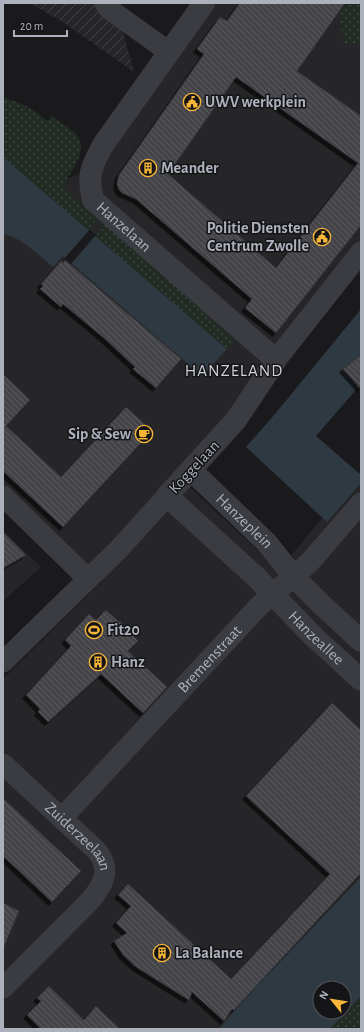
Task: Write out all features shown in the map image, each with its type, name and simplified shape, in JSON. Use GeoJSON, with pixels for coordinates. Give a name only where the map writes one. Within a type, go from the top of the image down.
{"type":"FeatureCollection","features":[{"type":"Feature","properties":{"kind":"street"},"geometry":{"type":"LineString","coordinates":[[105,3],[109,9],[169,52]]}},
{"type":"Feature","properties":{"kind":"street","name":"Hanzelaan"},"geometry":{"type":"LineString","coordinates":[[204,3],[103,145],[91,168],[89,183],[93,200],[276,360]]}},
{"type":"Feature","properties":{"kind":"street","name":"Koggelaan"},"geometry":{"type":"LineString","coordinates":[[3,662],[118,550],[236,420],[276,360],[361,252]]}},
{"type":"Feature","properties":{"kind":"street","name":"Hanzeplein"},"geometry":{"type":"LineString","coordinates":[[191,470],[267,543],[294,577]]}},
{"type":"Feature","properties":{"kind":"street"},"geometry":{"type":"LineString","coordinates":[[3,496],[88,579]]}},
{"type":"Feature","properties":{"kind":"street","name":"Hanzeplein"},"geometry":{"type":"LineString","coordinates":[[168,496],[273,594]]}},
{"type":"Feature","properties":{"kind":"street","name":"Bremenstraat"},"geometry":{"type":"LineString","coordinates":[[62,818],[258,606],[310,563],[361,503]]}},
{"type":"Feature","properties":{"kind":"street","name":"Hanzeallee"},"geometry":{"type":"LineString","coordinates":[[294,577],[361,641]]}},
{"type":"Feature","properties":{"kind":"street","name":"Hanzeallee"},"geometry":{"type":"LineString","coordinates":[[273,594],[313,636],[361,680]]}},
{"type":"Feature","properties":{"kind":"street","name":"Zuiderzeelaan"},"geometry":{"type":"LineString","coordinates":[[3,764],[97,851],[103,859],[105,869],[104,877],[99,888],[86,904],[3,988]]}},
{"type":"Feature","properties":{"kind":"shaded area"},"geometry":{"type":"Polygon","coordinates":[[[30,3],[115,3],[134,72],[64,23],[30,3]]]}},
{"type":"Feature","properties":{"kind":"shaded area"},"geometry":{"type":"Polygon","coordinates":[[[214,3],[361,3],[361,241],[183,481],[279,570],[361,471],[361,947],[328,980],[312,980],[312,997],[282,1029],[3,1029],[3,679],[102,581],[3,493],[3,211],[104,161],[214,3]]]}},
{"type":"Feature","properties":{"kind":"shaded area"},"geometry":{"type":"Polygon","coordinates":[[[348,3],[361,3],[361,44],[344,43],[339,16],[348,3]]]}},
{"type":"Feature","properties":{"kind":"shaded area"},"geometry":{"type":"Polygon","coordinates":[[[6,98],[28,107],[48,121],[52,116],[73,131],[79,139],[81,152],[76,165],[65,182],[65,188],[100,219],[96,223],[96,220],[88,230],[3,157],[3,99],[6,98]]]}},
{"type":"Feature","properties":{"kind":"shaded area"},"geometry":{"type":"Polygon","coordinates":[[[3,157],[227,349],[202,376],[63,256],[53,267],[17,239],[3,234],[3,157]]]}},
{"type":"Feature","properties":{"kind":"shaded area"},"geometry":{"type":"Polygon","coordinates":[[[104,223],[208,312],[205,316],[235,341],[227,349],[95,236],[104,227],[101,227],[104,223]]]}},
{"type":"Feature","properties":{"kind":"shaded area"},"geometry":{"type":"Polygon","coordinates":[[[361,309],[361,384],[316,436],[361,475],[361,483],[327,522],[246,447],[361,309]]]}},
{"type":"Feature","properties":{"kind":"shaded area"},"geometry":{"type":"Polygon","coordinates":[[[3,530],[41,567],[3,601],[3,530]]]}},
{"type":"Feature","properties":{"kind":"shaded area"},"geometry":{"type":"Polygon","coordinates":[[[361,877],[361,996],[352,1006],[352,980],[312,980],[312,1020],[338,1020],[330,1029],[219,1029],[241,1003],[361,877]]]}},
{"type":"Feature","properties":{"kind":"shaded area"},"geometry":{"type":"Polygon","coordinates":[[[361,996],[361,1029],[330,1029],[338,1020],[352,1020],[352,1006],[361,996]]]}},
{"type":"Feature","properties":{"kind":"pier"},"geometry":{"type":"Polygon","coordinates":[[[90,229],[96,235],[71,264],[64,259],[90,229]]]}},
{"type":"Feature","properties":{"kind":"building","name":"Meander"},"geometry":{"type":"Polygon","coordinates":[[[240,3],[345,3],[297,71],[361,116],[361,225],[276,333],[245,308],[252,299],[136,199],[122,193],[117,184],[119,175],[204,54],[197,49],[220,17],[227,21],[240,3]],[[236,77],[168,174],[276,268],[358,163],[236,77]]]}},
{"type":"Feature","properties":{"kind":"building"},"geometry":{"type":"Polygon","coordinates":[[[65,260],[181,359],[156,388],[133,369],[135,367],[104,338],[63,304],[61,307],[40,289],[43,286],[41,284],[61,261],[63,263],[65,260]]]}},
{"type":"Feature","properties":{"kind":"building"},"geometry":{"type":"Polygon","coordinates":[[[361,355],[361,389],[343,369],[361,355]]]}},
{"type":"Feature","properties":{"kind":"building"},"geometry":{"type":"Polygon","coordinates":[[[3,374],[30,400],[6,426],[61,477],[126,407],[152,431],[63,527],[3,471],[3,374]]]}},
{"type":"Feature","properties":{"kind":"building"},"geometry":{"type":"Polygon","coordinates":[[[3,532],[26,555],[3,568],[3,532]]]}},
{"type":"Feature","properties":{"kind":"building","name":"Hanz"},"geometry":{"type":"Polygon","coordinates":[[[106,610],[119,622],[120,621],[138,641],[128,651],[167,687],[143,713],[101,674],[48,722],[38,712],[40,709],[26,695],[71,646],[65,640],[89,614],[96,620],[106,610]]]}},
{"type":"Feature","properties":{"kind":"building"},"geometry":{"type":"Polygon","coordinates":[[[332,703],[361,730],[361,873],[234,1010],[232,1009],[224,1021],[192,992],[189,1000],[136,967],[123,955],[114,941],[127,933],[116,923],[131,906],[118,895],[128,884],[231,979],[330,874],[246,796],[332,703]]]}},
{"type":"Feature","properties":{"kind":"building"},"geometry":{"type":"Polygon","coordinates":[[[3,798],[81,871],[52,902],[3,856],[3,798]]]}},
{"type":"Feature","properties":{"kind":"building"},"geometry":{"type":"Polygon","coordinates":[[[3,903],[19,911],[3,949],[3,903]]]}},
{"type":"Feature","properties":{"kind":"building"},"geometry":{"type":"Polygon","coordinates":[[[49,986],[84,1020],[96,1006],[120,1029],[41,1029],[27,1015],[41,1001],[37,998],[49,986]]]}},
{"type":"Feature","properties":{"kind":"place","name":"UWV werkplein"},"geometry":{"type":"Point","coordinates":[192,102]}},
{"type":"Feature","properties":{"kind":"place","name":"Meander"},"geometry":{"type":"Point","coordinates":[148,168]}},
{"type":"Feature","properties":{"kind":"place","name":"Politie Diensten Centrum Zwolle"},"geometry":{"type":"Point","coordinates":[322,237]}},
{"type":"Feature","properties":{"kind":"place","name":"Sip & Sew"},"geometry":{"type":"Point","coordinates":[144,434]}},
{"type":"Feature","properties":{"kind":"place","name":"Fit20"},"geometry":{"type":"Point","coordinates":[94,630]}},
{"type":"Feature","properties":{"kind":"place","name":"Hanz"},"geometry":{"type":"Point","coordinates":[98,662]}},
{"type":"Feature","properties":{"kind":"place","name":"La Balance"},"geometry":{"type":"Point","coordinates":[162,953]}},
{"type":"Feature","properties":{"kind":"district","name":"HANZELAND"},"geometry":{"type":"Point","coordinates":[234,370]}}]}
